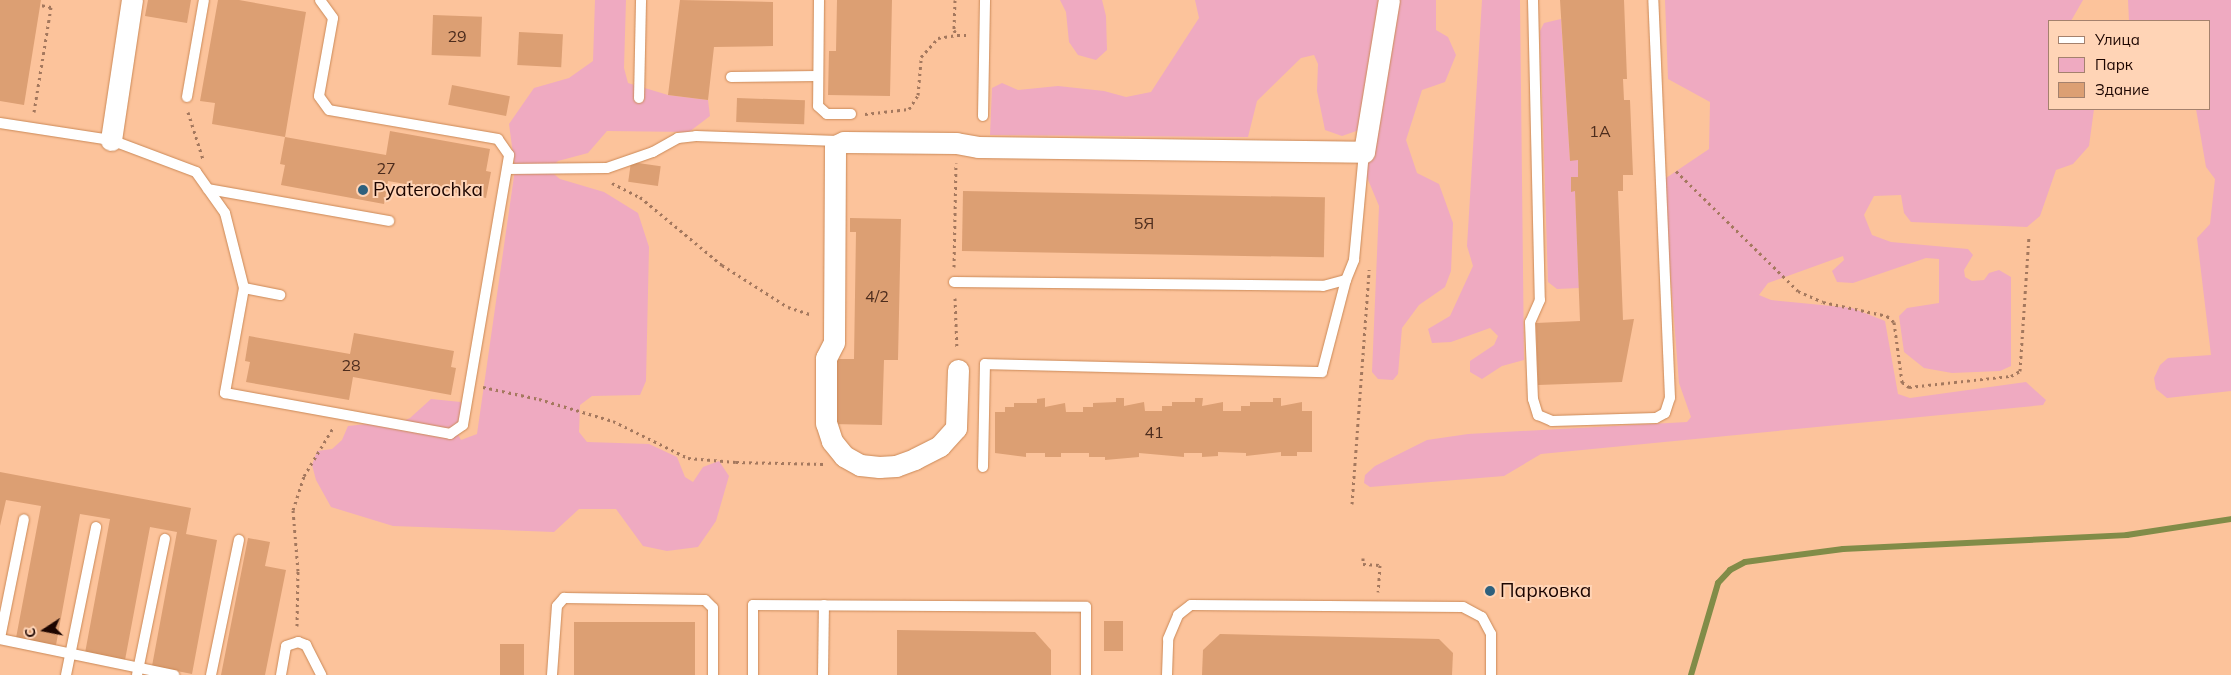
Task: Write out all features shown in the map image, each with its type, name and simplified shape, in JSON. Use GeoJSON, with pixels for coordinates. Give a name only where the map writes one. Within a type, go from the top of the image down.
{"type":"FeatureCollection","features":[{"type":"Feature","properties":{"kind":"street"},"geometry":{"type":"LineString","coordinates":[[111,140],[132,0]]}},
{"type":"Feature","properties":{"kind":"street"},"geometry":{"type":"LineString","coordinates":[[958,370],[956,428],[940,446],[896,466],[860,465],[844,456],[832,441],[826,423],[826,358],[834,342],[833,156],[835,146],[844,142],[956,143],[978,148],[1364,152],[1389,0]]}},
{"type":"Feature","properties":{"kind":"lane"},"geometry":{"type":"LineString","coordinates":[[187,97],[204,0]]}},
{"type":"Feature","properties":{"kind":"lane"},"geometry":{"type":"LineString","coordinates":[[0,123],[111,140],[196,172],[225,212],[244,288],[225,393],[450,434],[463,425],[509,155],[498,139],[328,110],[319,96],[333,18],[320,0]]}},
{"type":"Feature","properties":{"kind":"lane"},"geometry":{"type":"LineString","coordinates":[[639,98],[641,0]]}},
{"type":"Feature","properties":{"kind":"lane"},"geometry":{"type":"LineString","coordinates":[[819,0],[818,106],[827,114],[851,114]]}},
{"type":"Feature","properties":{"kind":"lane"},"geometry":{"type":"LineString","coordinates":[[984,116],[985,0]]}},
{"type":"Feature","properties":{"kind":"lane"},"geometry":{"type":"LineString","coordinates":[[1533,0],[1540,300],[1530,322],[1533,399],[1538,415],[1552,421],[1656,418],[1666,413],[1670,398],[1653,0]]}},
{"type":"Feature","properties":{"kind":"lane"},"geometry":{"type":"LineString","coordinates":[[731,77],[818,76]]}},
{"type":"Feature","properties":{"kind":"lane"},"geometry":{"type":"LineString","coordinates":[[507,169],[607,168],[653,152],[678,138],[696,136],[844,142]]}},
{"type":"Feature","properties":{"kind":"lane"},"geometry":{"type":"LineString","coordinates":[[983,467],[985,364],[1322,372],[1346,280],[1354,260],[1364,152]]}},
{"type":"Feature","properties":{"kind":"lane"},"geometry":{"type":"LineString","coordinates":[[208,188],[389,221]]}},
{"type":"Feature","properties":{"kind":"lane"},"geometry":{"type":"LineString","coordinates":[[954,282],[1323,286],[1346,280]]}},
{"type":"Feature","properties":{"kind":"lane"},"geometry":{"type":"LineString","coordinates":[[244,288],[280,295]]}},
{"type":"Feature","properties":{"kind":"lane"},"geometry":{"type":"LineString","coordinates":[[24,519],[0,639],[138,671],[174,675]]}},
{"type":"Feature","properties":{"kind":"lane"},"geometry":{"type":"LineString","coordinates":[[66,675],[96,527]]}},
{"type":"Feature","properties":{"kind":"lane"},"geometry":{"type":"LineString","coordinates":[[138,671],[165,539]]}},
{"type":"Feature","properties":{"kind":"lane"},"geometry":{"type":"LineString","coordinates":[[211,675],[240,540]]}},
{"type":"Feature","properties":{"kind":"lane"},"geometry":{"type":"LineString","coordinates":[[552,675],[557,606],[564,598],[705,600],[713,608],[713,675]]}},
{"type":"Feature","properties":{"kind":"lane"},"geometry":{"type":"LineString","coordinates":[[753,675],[753,605],[1086,608],[1086,675]]}},
{"type":"Feature","properties":{"kind":"lane"},"geometry":{"type":"LineString","coordinates":[[823,675],[824,605]]}},
{"type":"Feature","properties":{"kind":"lane"},"geometry":{"type":"LineString","coordinates":[[1168,675],[1168,639],[1178,615],[1191,605],[1463,607],[1482,617],[1491,634],[1491,675]]}},
{"type":"Feature","properties":{"kind":"lane"},"geometry":{"type":"LineString","coordinates":[[281,675],[286,646],[298,642],[306,645],[321,675]]}},
{"type":"Feature","properties":{"kind":"path"},"geometry":{"type":"LineString","coordinates":[[955,0],[954,30],[957,35]]}},
{"type":"Feature","properties":{"kind":"path"},"geometry":{"type":"LineString","coordinates":[[31,128],[51,7],[40,5]]}},
{"type":"Feature","properties":{"kind":"path"},"geometry":{"type":"LineString","coordinates":[[851,114],[882,114],[909,109],[918,95],[921,57],[938,38],[957,35],[985,35]]}},
{"type":"Feature","properties":{"kind":"path"},"geometry":{"type":"LineString","coordinates":[[187,97],[208,188]]}},
{"type":"Feature","properties":{"kind":"path"},"geometry":{"type":"LineString","coordinates":[[956,143],[954,282],[958,370]]}},
{"type":"Feature","properties":{"kind":"path"},"geometry":{"type":"LineString","coordinates":[[1659,155],[1798,291],[1822,302],[1887,316],[1894,322],[1902,382],[1909,387],[2011,376],[2020,371],[2029,236]]}},
{"type":"Feature","properties":{"kind":"path"},"geometry":{"type":"LineString","coordinates":[[606,180],[640,197],[722,265],[788,307],[834,323]]}},
{"type":"Feature","properties":{"kind":"path"},"geometry":{"type":"LineString","coordinates":[[1352,504],[1370,259]]}},
{"type":"Feature","properties":{"kind":"path"},"geometry":{"type":"LineString","coordinates":[[470,384],[540,399],[613,421],[688,458],[736,462],[860,465]]}},
{"type":"Feature","properties":{"kind":"path"},"geometry":{"type":"LineString","coordinates":[[298,642],[298,571],[293,510],[304,476],[339,414]]}},
{"type":"Feature","properties":{"kind":"path"},"geometry":{"type":"LineString","coordinates":[[1363,558],[1363,564],[1380,565],[1377,606]]}},
{"type":"Feature","properties":{"kind":"green space"},"geometry":{"type":"Polygon","coordinates":[[[595,0],[626,0],[624,68],[628,83],[668,95],[708,100],[710,116],[689,132],[607,131],[588,153],[558,161],[549,170],[560,179],[604,192],[638,213],[649,247],[646,381],[640,395],[592,396],[580,405],[579,432],[587,442],[649,444],[677,457],[685,477],[693,482],[703,467],[719,461],[729,476],[716,521],[698,547],[667,551],[643,546],[616,509],[579,509],[554,532],[393,526],[331,507],[316,480],[312,465],[317,451],[332,449],[342,440],[348,426],[366,424],[389,427],[410,418],[431,399],[461,402],[464,413],[455,429],[461,440],[477,434],[515,169],[509,124],[534,88],[569,78],[593,61],[595,0]]]}},
{"type":"Feature","properties":{"kind":"green space"},"geometry":{"type":"Polygon","coordinates":[[[1060,0],[1102,0],[1106,16],[1107,50],[1096,60],[1078,55],[1069,42],[1066,12],[1060,0]]]}},
{"type":"Feature","properties":{"kind":"green space"},"geometry":{"type":"Polygon","coordinates":[[[1195,0],[1436,0],[1436,30],[1448,37],[1456,55],[1445,82],[1422,90],[1406,140],[1417,173],[1439,184],[1453,223],[1451,271],[1445,287],[1419,305],[1402,328],[1398,374],[1393,380],[1378,379],[1372,372],[1379,206],[1364,170],[1362,129],[1342,136],[1325,130],[1317,91],[1318,64],[1314,55],[1301,58],[1257,101],[1248,137],[990,135],[992,88],[1002,83],[1018,90],[1058,86],[1104,91],[1126,97],[1151,92],[1199,18],[1195,0]]]}},
{"type":"Feature","properties":{"kind":"green space"},"geometry":{"type":"Polygon","coordinates":[[[1482,0],[1520,0],[1524,360],[1502,366],[1482,379],[1470,372],[1470,361],[1494,345],[1498,336],[1490,328],[1451,342],[1432,343],[1428,329],[1450,316],[1473,266],[1467,246],[1482,0]]]}},
{"type":"Feature","properties":{"kind":"green space"},"geometry":{"type":"Polygon","coordinates":[[[1665,0],[2083,0],[2072,20],[2048,20],[2048,110],[2094,110],[2089,146],[2073,164],[2056,170],[2040,216],[2027,227],[1911,222],[1904,213],[1901,195],[1874,196],[1864,215],[1872,235],[1891,242],[1968,249],[1973,255],[1964,270],[1965,277],[1972,281],[1984,280],[1989,273],[1999,270],[2011,277],[2011,366],[2000,371],[1952,373],[1924,368],[1904,352],[1899,316],[1907,308],[1939,303],[1939,259],[1926,258],[1853,283],[1837,282],[1832,271],[1844,260],[1843,256],[1768,283],[1759,295],[1771,300],[1852,308],[1885,321],[1898,394],[1910,398],[2026,382],[2046,400],[2043,405],[1541,454],[1504,476],[1370,487],[1364,483],[1365,475],[1375,466],[1427,440],[1468,434],[1687,422],[1691,417],[1679,383],[1663,180],[1709,149],[1710,102],[1668,79],[1665,0]]]}},
{"type":"Feature","properties":{"kind":"green space"},"geometry":{"type":"Polygon","coordinates":[[[2128,0],[2231,0],[2231,391],[2167,398],[2156,389],[2154,378],[2160,365],[2168,358],[2211,355],[2197,238],[2210,224],[2215,179],[2206,167],[2196,110],[2211,110],[2211,20],[2129,20],[2128,0]]]}},
{"type":"Feature","properties":{"kind":"green space"},"geometry":{"type":"Polygon","coordinates":[[[1561,19],[1570,160],[1578,160],[1578,177],[1571,178],[1571,191],[1575,191],[1579,288],[1557,289],[1548,282],[1540,31],[1544,23],[1561,19]]]}},
{"type":"Feature","properties":{"kind":"building"},"geometry":{"type":"Polygon","coordinates":[[[0,0],[41,0],[24,105],[0,101],[0,0]]]}},
{"type":"Feature","properties":{"kind":"building"},"geometry":{"type":"Polygon","coordinates":[[[148,0],[191,0],[187,23],[145,16],[148,0]]]}},
{"type":"Feature","properties":{"kind":"building"},"geometry":{"type":"Polygon","coordinates":[[[218,0],[239,0],[306,12],[285,137],[212,124],[215,103],[200,101],[218,0]]]}},
{"type":"Feature","properties":{"kind":"building"},"geometry":{"type":"Polygon","coordinates":[[[680,0],[773,2],[773,46],[714,47],[708,100],[668,95],[680,0]]]}},
{"type":"Feature","properties":{"kind":"building"},"geometry":{"type":"Polygon","coordinates":[[[837,0],[892,0],[890,96],[828,95],[829,51],[836,51],[837,0]]]}},
{"type":"Feature","properties":{"kind":"building"},"geometry":{"type":"Polygon","coordinates":[[[1560,0],[1624,0],[1627,79],[1623,79],[1624,100],[1630,100],[1633,175],[1623,175],[1623,191],[1618,191],[1623,320],[1634,319],[1622,382],[1538,385],[1536,323],[1580,321],[1575,191],[1571,192],[1571,177],[1578,177],[1578,160],[1570,161],[1560,0]]]}},
{"type":"Feature","properties":{"kind":"building"},"geometry":{"type":"Polygon","coordinates":[[[433,15],[482,17],[481,57],[432,55],[433,15]]]}},
{"type":"Feature","properties":{"kind":"building"},"geometry":{"type":"Polygon","coordinates":[[[519,32],[563,34],[561,67],[517,65],[519,32]]]}},
{"type":"Feature","properties":{"kind":"building"},"geometry":{"type":"Polygon","coordinates":[[[452,85],[510,96],[506,116],[448,105],[452,85]]]}},
{"type":"Feature","properties":{"kind":"building"},"geometry":{"type":"Polygon","coordinates":[[[737,98],[805,100],[804,124],[736,122],[737,98]]]}},
{"type":"Feature","properties":{"kind":"building"},"geometry":{"type":"Polygon","coordinates":[[[390,131],[490,149],[486,171],[491,172],[486,198],[388,181],[384,204],[281,185],[285,165],[280,164],[285,137],[386,155],[390,131]]]}},
{"type":"Feature","properties":{"kind":"building"},"geometry":{"type":"Polygon","coordinates":[[[631,162],[661,166],[658,186],[628,182],[631,162]]]}},
{"type":"Feature","properties":{"kind":"building"},"geometry":{"type":"Polygon","coordinates":[[[963,191],[1325,197],[1324,257],[962,251],[963,191]]]}},
{"type":"Feature","properties":{"kind":"building"},"geometry":{"type":"Polygon","coordinates":[[[850,218],[901,219],[898,360],[884,360],[882,425],[831,424],[832,359],[854,359],[856,232],[850,232],[850,218]]]}},
{"type":"Feature","properties":{"kind":"building"},"geometry":{"type":"Polygon","coordinates":[[[354,333],[454,351],[451,367],[456,368],[451,395],[353,377],[349,400],[246,382],[250,362],[245,361],[249,336],[350,354],[354,333]]]}},
{"type":"Feature","properties":{"kind":"building"},"geometry":{"type":"Polygon","coordinates":[[[1045,398],[1045,407],[1065,403],[1066,412],[1083,412],[1083,407],[1093,407],[1093,403],[1116,402],[1116,398],[1124,398],[1124,406],[1144,402],[1145,411],[1162,411],[1162,406],[1172,406],[1172,402],[1195,402],[1195,398],[1203,398],[1202,406],[1223,402],[1223,411],[1241,411],[1241,406],[1250,406],[1250,402],[1273,402],[1273,398],[1281,398],[1281,406],[1302,402],[1302,411],[1312,411],[1312,452],[1297,452],[1297,456],[1281,456],[1281,452],[1246,456],[1246,453],[1218,452],[1218,456],[1202,457],[1202,453],[1184,453],[1184,457],[1139,453],[1139,457],[1105,460],[1105,457],[1089,457],[1089,453],[1061,453],[1061,457],[1045,457],[1045,453],[1026,453],[1026,457],[995,453],[995,412],[1005,412],[1005,407],[1014,407],[1014,403],[1037,403],[1037,399],[1045,398]]]}},
{"type":"Feature","properties":{"kind":"building"},"geometry":{"type":"Polygon","coordinates":[[[0,472],[191,508],[186,534],[217,540],[192,674],[152,666],[177,532],[150,527],[125,660],[85,653],[110,519],[80,514],[56,645],[16,638],[41,506],[6,500],[0,526],[0,472]]]}},
{"type":"Feature","properties":{"kind":"building"},"geometry":{"type":"Polygon","coordinates":[[[248,538],[270,542],[265,566],[286,570],[265,675],[221,675],[248,538]]]}},
{"type":"Feature","properties":{"kind":"building"},"geometry":{"type":"Polygon","coordinates":[[[1104,621],[1123,621],[1123,651],[1104,651],[1104,621]]]}},
{"type":"Feature","properties":{"kind":"building"},"geometry":{"type":"Polygon","coordinates":[[[574,622],[695,622],[695,675],[574,675],[574,622]]]}},
{"type":"Feature","properties":{"kind":"building"},"geometry":{"type":"Polygon","coordinates":[[[897,630],[1035,632],[1051,650],[1051,675],[897,675],[897,630]]]}},
{"type":"Feature","properties":{"kind":"building"},"geometry":{"type":"Polygon","coordinates":[[[1220,634],[1439,639],[1453,653],[1452,675],[1202,675],[1203,650],[1220,634]]]}},
{"type":"Feature","properties":{"kind":"building"},"geometry":{"type":"Polygon","coordinates":[[[500,644],[524,644],[524,675],[500,675],[500,644]]]}},
{"type":"Feature","properties":{"kind":"waterway"},"geometry":{"type":"LineString","coordinates":[[1691,675],[1718,583],[1730,570],[1745,562],[1843,549],[2127,535],[2231,519]]}},
{"type":"Feature","properties":{"kind":"place","name":"Pyaterochka"},"geometry":{"type":"Point","coordinates":[363,190]}},
{"type":"Feature","properties":{"kind":"place","name":"Парковка"},"geometry":{"type":"Point","coordinates":[1490,591]}}]}
